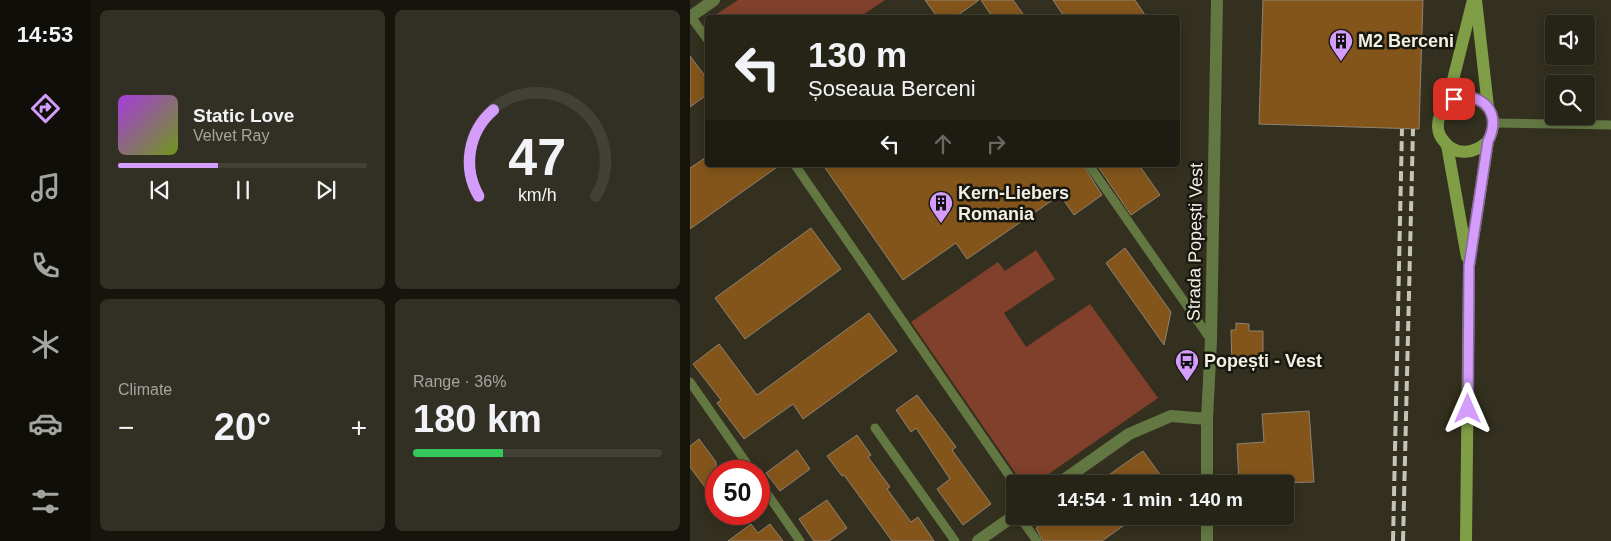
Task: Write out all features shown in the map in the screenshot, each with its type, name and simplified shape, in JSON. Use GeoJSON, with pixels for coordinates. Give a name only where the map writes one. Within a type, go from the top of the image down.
{"type":"FeatureCollection","features":[{"type":"Feature","properties":{"kind":"main road"},"geometry":{"type":"LineString","coordinates":[[1469,266],[1447,146],[1441,138],[1438,120],[1446,104],[1475,0]]}},
{"type":"Feature","properties":{"kind":"main road"},"geometry":{"type":"LineString","coordinates":[[1447,146],[1464,153],[1473,152],[1482,148],[1493,133],[1494,124],[1488,107],[1475,0]]}},
{"type":"Feature","properties":{"kind":"main road"},"geometry":{"type":"LineString","coordinates":[[1446,104],[1463,96],[1471,97],[1488,107]]}},
{"type":"Feature","properties":{"kind":"main road"},"geometry":{"type":"LineString","coordinates":[[1466,541],[1469,266],[1488,141]]}},
{"type":"Feature","properties":{"kind":"street"},"geometry":{"type":"LineString","coordinates":[[691,17],[714,0]]}},
{"type":"Feature","properties":{"kind":"street","name":"Strada Popești Vest"},"geometry":{"type":"LineString","coordinates":[[1207,475],[1217,0]]}},
{"type":"Feature","properties":{"kind":"street"},"geometry":{"type":"LineString","coordinates":[[1071,475],[1129,434],[1170,416],[1207,419]]}},
{"type":"Feature","properties":{"kind":"street"},"geometry":{"type":"LineString","coordinates":[[978,541],[1006,521]]}},
{"type":"Feature","properties":{"kind":"street"},"geometry":{"type":"LineString","coordinates":[[1206,541],[1207,525]]}},
{"type":"Feature","properties":{"kind":"lane"},"geometry":{"type":"LineString","coordinates":[[691,17],[705,36]]}},
{"type":"Feature","properties":{"kind":"lane"},"geometry":{"type":"LineString","coordinates":[[1494,124],[1611,125]]}},
{"type":"Feature","properties":{"kind":"lane"},"geometry":{"type":"LineString","coordinates":[[796,167],[1009,475]]}},
{"type":"Feature","properties":{"kind":"lane"},"geometry":{"type":"LineString","coordinates":[[1090,167],[1211,340]]}},
{"type":"Feature","properties":{"kind":"lane"},"geometry":{"type":"LineString","coordinates":[[690,382],[744,460]]}},
{"type":"Feature","properties":{"kind":"lane"},"geometry":{"type":"LineString","coordinates":[[875,428],[955,541]]}},
{"type":"Feature","properties":{"kind":"lane"},"geometry":{"type":"LineString","coordinates":[[770,498],[800,541]]}},
{"type":"Feature","properties":{"kind":"lane"},"geometry":{"type":"LineString","coordinates":[[1025,525],[1037,541]]}},
{"type":"Feature","properties":{"kind":"shaded area"},"geometry":{"type":"Polygon","coordinates":[[[738,0],[885,0],[863,15],[715,15],[738,0]]]}},
{"type":"Feature","properties":{"kind":"shaded area"},"geometry":{"type":"Polygon","coordinates":[[[1036,250],[1055,279],[1004,313],[1026,347],[1090,304],[1158,398],[1047,475],[1017,475],[911,322],[998,262],[1005,271],[1036,250]]]}},
{"type":"Feature","properties":{"kind":"building"},"geometry":{"type":"Polygon","coordinates":[[[925,0],[979,0],[958,15],[936,15],[925,0]]]}},
{"type":"Feature","properties":{"kind":"building"},"geometry":{"type":"Polygon","coordinates":[[[981,0],[1013,0],[1024,15],[991,15],[981,0]]]}},
{"type":"Feature","properties":{"kind":"building"},"geometry":{"type":"Polygon","coordinates":[[[1053,0],[1135,0],[1145,15],[1063,15],[1053,0]]]}},
{"type":"Feature","properties":{"kind":"building","name":"M2 Berceni"},"geometry":{"type":"Polygon","coordinates":[[[1263,0],[1423,0],[1419,129],[1259,124],[1263,0]]]}},
{"type":"Feature","properties":{"kind":"building"},"geometry":{"type":"Polygon","coordinates":[[[690,56],[705,76],[705,96],[690,107],[690,56]]]}},
{"type":"Feature","properties":{"kind":"building"},"geometry":{"type":"Polygon","coordinates":[[[705,158],[705,167],[777,167],[690,229],[690,168],[705,158]]]}},
{"type":"Feature","properties":{"kind":"building","name":"Kern-Liebers Romania"},"geometry":{"type":"Polygon","coordinates":[[[824,167],[1084,167],[1102,195],[1074,215],[1060,195],[967,259],[956,243],[903,280],[824,167]]]}},
{"type":"Feature","properties":{"kind":"building"},"geometry":{"type":"Polygon","coordinates":[[[1098,167],[1140,167],[1160,195],[1131,215],[1098,167]]]}},
{"type":"Feature","properties":{"kind":"building"},"geometry":{"type":"Polygon","coordinates":[[[811,228],[841,269],[745,339],[715,298],[811,228]]]}},
{"type":"Feature","properties":{"kind":"building"},"geometry":{"type":"Polygon","coordinates":[[[1125,248],[1171,312],[1164,345],[1106,263],[1125,248]]]}},
{"type":"Feature","properties":{"kind":"building"},"geometry":{"type":"Polygon","coordinates":[[[869,313],[897,351],[803,419],[793,404],[744,439],[717,403],[721,400],[693,364],[719,344],[757,395],[869,313]]]}},
{"type":"Feature","properties":{"kind":"building"},"geometry":{"type":"Polygon","coordinates":[[[1236,323],[1249,324],[1249,331],[1263,331],[1263,368],[1232,367],[1231,330],[1236,330],[1236,323]]]}},
{"type":"Feature","properties":{"kind":"building"},"geometry":{"type":"Polygon","coordinates":[[[917,395],[956,447],[952,450],[991,504],[963,525],[937,489],[950,479],[916,428],[911,432],[896,410],[917,395]]]}},
{"type":"Feature","properties":{"kind":"building"},"geometry":{"type":"Polygon","coordinates":[[[1309,411],[1314,482],[1294,483],[1294,475],[1239,475],[1237,444],[1264,442],[1262,414],[1309,411]]]}},
{"type":"Feature","properties":{"kind":"building"},"geometry":{"type":"Polygon","coordinates":[[[857,435],[871,455],[868,457],[890,487],[887,489],[911,522],[918,517],[934,541],[892,541],[844,475],[842,476],[827,456],[857,435]]]}},
{"type":"Feature","properties":{"kind":"building"},"geometry":{"type":"Polygon","coordinates":[[[699,439],[715,460],[705,460],[705,487],[690,467],[690,446],[699,439]]]}},
{"type":"Feature","properties":{"kind":"building"},"geometry":{"type":"Polygon","coordinates":[[[797,450],[810,469],[780,491],[770,478],[770,470],[797,450]]]}},
{"type":"Feature","properties":{"kind":"building"},"geometry":{"type":"Polygon","coordinates":[[[1143,451],[1160,475],[1109,475],[1143,451]]]}},
{"type":"Feature","properties":{"kind":"building"},"geometry":{"type":"Polygon","coordinates":[[[827,500],[847,528],[829,541],[814,541],[799,519],[827,500]]]}},
{"type":"Feature","properties":{"kind":"building"},"geometry":{"type":"Polygon","coordinates":[[[770,524],[783,541],[728,541],[750,525],[758,533],[770,524]]]}},
{"type":"Feature","properties":{"kind":"building"},"geometry":{"type":"Polygon","coordinates":[[[1040,525],[1124,525],[1102,541],[1043,541],[1036,528],[1040,525]]]}},
{"type":"Feature","properties":{"kind":"railway"},"geometry":{"type":"LineString","coordinates":[[1393,541],[1402,129]]}},
{"type":"Feature","properties":{"kind":"railway"},"geometry":{"type":"LineString","coordinates":[[1403,541],[1413,129]]}},
{"type":"Feature","properties":{"kind":"place","name":"M2 Berceni"},"geometry":{"type":"Point","coordinates":[1341,62]}},
{"type":"Feature","properties":{"kind":"place","name":"Kern-Liebers Romania"},"geometry":{"type":"Point","coordinates":[941,224]}},
{"type":"Feature","properties":{"kind":"place","name":"Popești - Vest"},"geometry":{"type":"Point","coordinates":[1187,382]}},
{"type":"Feature","properties":{"kind":"route"},"geometry":{"type":"LineString","coordinates":[[1454,99],[1463,96],[1480,101],[1488,107],[1494,124],[1493,133],[1488,141],[1469,266],[1468,409]]}}]}
